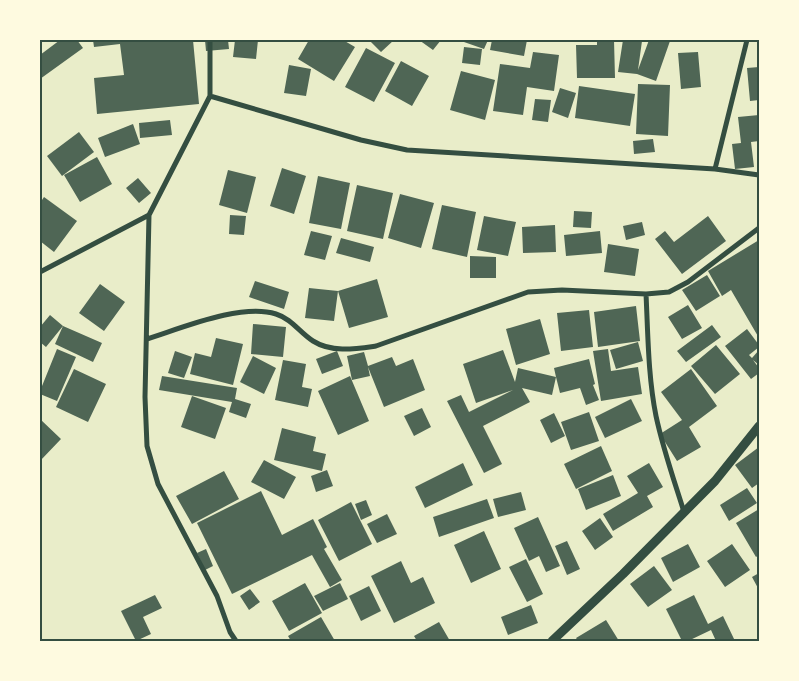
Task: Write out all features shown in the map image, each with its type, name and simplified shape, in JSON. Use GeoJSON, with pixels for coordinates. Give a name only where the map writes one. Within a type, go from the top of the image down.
{"type":"FeatureCollection","features":[{"type":"Feature","properties":{"kind":"street"},"geometry":{"type":"LineString","coordinates":[[210,40],[210,96],[149,215],[145,397],[147,446],[158,484],[217,596],[230,632],[236,641]]}},
{"type":"Feature","properties":{"kind":"street"},"geometry":{"type":"LineString","coordinates":[[715,169],[747,40]]}},
{"type":"Feature","properties":{"kind":"street"},"geometry":{"type":"LineString","coordinates":[[210,96],[361,140],[407,150],[715,169],[759,175]]}},
{"type":"Feature","properties":{"kind":"street"},"geometry":{"type":"LineString","coordinates":[[40,272],[149,215]]}},
{"type":"Feature","properties":{"kind":"street"},"geometry":{"type":"LineString","coordinates":[[147,338],[227,314],[255,311],[277,314],[293,323],[313,341],[333,349],[376,346],[528,292],[562,290],[646,294],[669,292],[688,282],[759,228]]}},
{"type":"Feature","properties":{"kind":"street"},"geometry":{"type":"LineString","coordinates":[[646,294],[649,363],[656,415],[662,443],[684,512]]}},
{"type":"Feature","properties":{"kind":"street"},"geometry":{"type":"LineString","coordinates":[[552,641],[715,481],[759,426]]}},
{"type":"Feature","properties":{"kind":"building"},"geometry":{"type":"Polygon","coordinates":[[[60,40],[77,40],[83,48],[40,79],[40,55],[60,40]]]}},
{"type":"Feature","properties":{"kind":"building"},"geometry":{"type":"Polygon","coordinates":[[[93,40],[193,40],[199,104],[97,114],[94,78],[124,75],[120,44],[94,47],[93,40]]]}},
{"type":"Feature","properties":{"kind":"building"},"geometry":{"type":"Polygon","coordinates":[[[205,40],[228,40],[229,49],[206,51],[205,40]]]}},
{"type":"Feature","properties":{"kind":"building"},"geometry":{"type":"Polygon","coordinates":[[[235,40],[258,40],[256,59],[233,57],[235,40]]]}},
{"type":"Feature","properties":{"kind":"building"},"geometry":{"type":"Polygon","coordinates":[[[309,40],[343,40],[355,47],[334,81],[298,59],[309,40]]]}},
{"type":"Feature","properties":{"kind":"building"},"geometry":{"type":"Polygon","coordinates":[[[369,40],[394,40],[381,52],[369,40]]]}},
{"type":"Feature","properties":{"kind":"building"},"geometry":{"type":"Polygon","coordinates":[[[419,40],[441,40],[433,50],[419,40]]]}},
{"type":"Feature","properties":{"kind":"building"},"geometry":{"type":"Polygon","coordinates":[[[465,40],[488,40],[484,49],[464,42],[465,40]]]}},
{"type":"Feature","properties":{"kind":"building"},"geometry":{"type":"Polygon","coordinates":[[[492,40],[527,40],[524,56],[490,50],[492,40]]]}},
{"type":"Feature","properties":{"kind":"building"},"geometry":{"type":"Polygon","coordinates":[[[597,40],[614,40],[615,78],[577,78],[576,45],[597,45],[597,40]]]}},
{"type":"Feature","properties":{"kind":"building"},"geometry":{"type":"Polygon","coordinates":[[[623,40],[642,41],[638,70],[649,40],[670,41],[656,81],[637,74],[618,72],[623,40]]]}},
{"type":"Feature","properties":{"kind":"building"},"geometry":{"type":"Polygon","coordinates":[[[464,47],[482,49],[480,65],[462,63],[464,47]]]}},
{"type":"Feature","properties":{"kind":"building"},"geometry":{"type":"Polygon","coordinates":[[[366,48],[395,63],[374,102],[345,87],[366,48]]]}},
{"type":"Feature","properties":{"kind":"building"},"geometry":{"type":"Polygon","coordinates":[[[533,52],[559,55],[554,91],[527,87],[523,115],[493,111],[500,64],[530,68],[533,52]]]}},
{"type":"Feature","properties":{"kind":"building"},"geometry":{"type":"Polygon","coordinates":[[[698,52],[701,87],[681,89],[678,53],[698,52]]]}},
{"type":"Feature","properties":{"kind":"building"},"geometry":{"type":"Polygon","coordinates":[[[401,61],[429,76],[412,106],[385,91],[401,61]]]}},
{"type":"Feature","properties":{"kind":"building"},"geometry":{"type":"Polygon","coordinates":[[[289,65],[311,69],[306,96],[284,93],[289,65]]]}},
{"type":"Feature","properties":{"kind":"building"},"geometry":{"type":"Polygon","coordinates":[[[759,67],[759,100],[750,101],[747,68],[759,67]]]}},
{"type":"Feature","properties":{"kind":"building"},"geometry":{"type":"Polygon","coordinates":[[[461,71],[495,80],[485,120],[450,110],[461,71]]]}},
{"type":"Feature","properties":{"kind":"building"},"geometry":{"type":"Polygon","coordinates":[[[638,84],[670,85],[668,136],[636,134],[638,84]]]}},
{"type":"Feature","properties":{"kind":"building"},"geometry":{"type":"Polygon","coordinates":[[[579,86],[635,94],[630,126],[575,118],[579,86]]]}},
{"type":"Feature","properties":{"kind":"building"},"geometry":{"type":"Polygon","coordinates":[[[560,88],[576,93],[568,118],[552,112],[560,88]]]}},
{"type":"Feature","properties":{"kind":"building"},"geometry":{"type":"Polygon","coordinates":[[[535,99],[551,100],[548,122],[532,120],[535,99]]]}},
{"type":"Feature","properties":{"kind":"building"},"geometry":{"type":"Polygon","coordinates":[[[759,115],[759,141],[751,142],[754,167],[735,169],[732,144],[741,143],[738,117],[759,115]]]}},
{"type":"Feature","properties":{"kind":"building"},"geometry":{"type":"Polygon","coordinates":[[[170,120],[172,135],[140,138],[139,123],[170,120]]]}},
{"type":"Feature","properties":{"kind":"building"},"geometry":{"type":"Polygon","coordinates":[[[133,124],[140,144],[105,157],[98,138],[133,124]]]}},
{"type":"Feature","properties":{"kind":"building"},"geometry":{"type":"Polygon","coordinates":[[[79,132],[94,152],[62,176],[47,156],[79,132]]]}},
{"type":"Feature","properties":{"kind":"building"},"geometry":{"type":"Polygon","coordinates":[[[653,139],[655,152],[634,154],[633,141],[653,139]]]}},
{"type":"Feature","properties":{"kind":"building"},"geometry":{"type":"Polygon","coordinates":[[[97,157],[112,184],[80,202],[64,175],[97,157]]]}},
{"type":"Feature","properties":{"kind":"building"},"geometry":{"type":"Polygon","coordinates":[[[282,168],[306,176],[294,214],[270,206],[282,168]]]}},
{"type":"Feature","properties":{"kind":"building"},"geometry":{"type":"Polygon","coordinates":[[[228,170],[256,177],[247,213],[219,205],[228,170]]]}},
{"type":"Feature","properties":{"kind":"building"},"geometry":{"type":"Polygon","coordinates":[[[318,176],[350,183],[341,229],[309,223],[318,176]]]}},
{"type":"Feature","properties":{"kind":"building"},"geometry":{"type":"Polygon","coordinates":[[[138,178],[151,193],[139,203],[126,188],[138,178]]]}},
{"type":"Feature","properties":{"kind":"building"},"geometry":{"type":"Polygon","coordinates":[[[357,185],[393,193],[383,239],[347,231],[357,185]]]}},
{"type":"Feature","properties":{"kind":"building"},"geometry":{"type":"Polygon","coordinates":[[[400,194],[434,203],[421,248],[388,238],[400,194]]]}},
{"type":"Feature","properties":{"kind":"building"},"geometry":{"type":"Polygon","coordinates":[[[44,197],[77,221],[54,252],[40,241],[40,203],[44,197]]]}},
{"type":"Feature","properties":{"kind":"building"},"geometry":{"type":"Polygon","coordinates":[[[442,205],[476,212],[467,257],[432,249],[442,205]]]}},
{"type":"Feature","properties":{"kind":"building"},"geometry":{"type":"Polygon","coordinates":[[[574,211],[592,212],[591,228],[573,227],[574,211]]]}},
{"type":"Feature","properties":{"kind":"building"},"geometry":{"type":"Polygon","coordinates":[[[230,215],[246,216],[244,235],[229,234],[230,215]]]}},
{"type":"Feature","properties":{"kind":"building"},"geometry":{"type":"Polygon","coordinates":[[[484,216],[516,222],[508,256],[477,250],[484,216]]]}},
{"type":"Feature","properties":{"kind":"building"},"geometry":{"type":"Polygon","coordinates":[[[708,216],[726,241],[682,274],[655,239],[665,231],[674,242],[708,216]]]}},
{"type":"Feature","properties":{"kind":"building"},"geometry":{"type":"Polygon","coordinates":[[[642,222],[645,235],[626,240],[623,226],[642,222]]]}},
{"type":"Feature","properties":{"kind":"building"},"geometry":{"type":"Polygon","coordinates":[[[555,225],[556,252],[523,253],[522,227],[555,225]]]}},
{"type":"Feature","properties":{"kind":"building"},"geometry":{"type":"Polygon","coordinates":[[[311,231],[332,236],[325,260],[304,255],[311,231]]]}},
{"type":"Feature","properties":{"kind":"building"},"geometry":{"type":"Polygon","coordinates":[[[600,231],[602,253],[566,256],[564,235],[600,231]]]}},
{"type":"Feature","properties":{"kind":"building"},"geometry":{"type":"Polygon","coordinates":[[[341,238],[374,247],[370,262],[336,253],[341,238]]]}},
{"type":"Feature","properties":{"kind":"building"},"geometry":{"type":"Polygon","coordinates":[[[759,240],[759,338],[731,290],[722,296],[708,271],[759,240]]]}},
{"type":"Feature","properties":{"kind":"building"},"geometry":{"type":"Polygon","coordinates":[[[608,244],[639,249],[635,276],[604,272],[608,244]]]}},
{"type":"Feature","properties":{"kind":"building"},"geometry":{"type":"Polygon","coordinates":[[[470,256],[496,257],[496,278],[470,278],[470,256]]]}},
{"type":"Feature","properties":{"kind":"building"},"geometry":{"type":"Polygon","coordinates":[[[707,275],[720,296],[696,311],[682,290],[707,275]]]}},
{"type":"Feature","properties":{"kind":"building"},"geometry":{"type":"Polygon","coordinates":[[[377,279],[388,317],[349,328],[338,291],[377,279]]]}},
{"type":"Feature","properties":{"kind":"building"},"geometry":{"type":"Polygon","coordinates":[[[255,281],[289,292],[284,309],[249,297],[255,281]]]}},
{"type":"Feature","properties":{"kind":"building"},"geometry":{"type":"Polygon","coordinates":[[[100,284],[125,302],[104,331],[79,313],[100,284]]]}},
{"type":"Feature","properties":{"kind":"building"},"geometry":{"type":"Polygon","coordinates":[[[309,288],[338,291],[334,321],[305,318],[309,288]]]}},
{"type":"Feature","properties":{"kind":"building"},"geometry":{"type":"Polygon","coordinates":[[[688,305],[702,328],[682,339],[668,317],[688,305]]]}},
{"type":"Feature","properties":{"kind":"building"},"geometry":{"type":"Polygon","coordinates":[[[636,306],[640,341],[598,347],[594,312],[636,306]]]}},
{"type":"Feature","properties":{"kind":"building"},"geometry":{"type":"Polygon","coordinates":[[[589,310],[593,347],[561,351],[557,313],[589,310]]]}},
{"type":"Feature","properties":{"kind":"building"},"geometry":{"type":"Polygon","coordinates":[[[50,315],[63,326],[46,347],[40,342],[40,327],[50,315]]]}},
{"type":"Feature","properties":{"kind":"building"},"geometry":{"type":"Polygon","coordinates":[[[540,319],[550,354],[516,365],[506,329],[540,319]]]}},
{"type":"Feature","properties":{"kind":"building"},"geometry":{"type":"Polygon","coordinates":[[[253,324],[286,327],[283,357],[251,354],[253,324]]]}},
{"type":"Feature","properties":{"kind":"building"},"geometry":{"type":"Polygon","coordinates":[[[712,325],[721,337],[686,362],[677,351],[712,325]]]}},
{"type":"Feature","properties":{"kind":"building"},"geometry":{"type":"Polygon","coordinates":[[[63,326],[102,343],[93,362],[55,344],[63,326]]]}},
{"type":"Feature","properties":{"kind":"building"},"geometry":{"type":"Polygon","coordinates":[[[747,329],[759,345],[749,355],[752,358],[759,350],[759,365],[753,360],[759,368],[759,373],[751,379],[725,346],[747,329]]]}},
{"type":"Feature","properties":{"kind":"building"},"geometry":{"type":"Polygon","coordinates":[[[216,338],[243,344],[233,385],[190,374],[195,353],[211,357],[216,338]]]}},
{"type":"Feature","properties":{"kind":"building"},"geometry":{"type":"Polygon","coordinates":[[[638,342],[643,361],[616,369],[610,350],[638,342]]]}},
{"type":"Feature","properties":{"kind":"building"},"geometry":{"type":"Polygon","coordinates":[[[716,345],[740,374],[715,394],[691,366],[716,345]]]}},
{"type":"Feature","properties":{"kind":"building"},"geometry":{"type":"Polygon","coordinates":[[[57,349],[76,357],[57,401],[40,394],[40,391],[57,349]]]}},
{"type":"Feature","properties":{"kind":"building"},"geometry":{"type":"Polygon","coordinates":[[[608,349],[611,371],[638,367],[642,394],[601,401],[593,351],[608,349]]]}},
{"type":"Feature","properties":{"kind":"building"},"geometry":{"type":"Polygon","coordinates":[[[503,350],[515,382],[518,368],[556,377],[552,395],[522,388],[530,402],[483,426],[502,464],[484,473],[447,401],[461,395],[469,412],[513,390],[476,403],[463,364],[503,350]]]}},
{"type":"Feature","properties":{"kind":"building"},"geometry":{"type":"Polygon","coordinates":[[[175,351],[192,357],[184,378],[168,373],[175,351]]]}},
{"type":"Feature","properties":{"kind":"building"},"geometry":{"type":"Polygon","coordinates":[[[337,351],[343,366],[322,374],[316,359],[337,351]]]}},
{"type":"Feature","properties":{"kind":"building"},"geometry":{"type":"Polygon","coordinates":[[[364,352],[368,366],[392,357],[396,366],[413,359],[425,390],[384,407],[368,367],[370,376],[352,380],[347,356],[364,352]]]}},
{"type":"Feature","properties":{"kind":"building"},"geometry":{"type":"Polygon","coordinates":[[[253,356],[276,368],[264,394],[240,382],[253,356]]]}},
{"type":"Feature","properties":{"kind":"building"},"geometry":{"type":"Polygon","coordinates":[[[589,359],[595,384],[593,385],[599,400],[586,405],[580,388],[560,393],[554,368],[589,359]]]}},
{"type":"Feature","properties":{"kind":"building"},"geometry":{"type":"Polygon","coordinates":[[[283,360],[306,364],[302,387],[312,389],[308,407],[275,400],[283,360]]]}},
{"type":"Feature","properties":{"kind":"building"},"geometry":{"type":"Polygon","coordinates":[[[74,369],[106,384],[88,422],[56,407],[74,369]]]}},
{"type":"Feature","properties":{"kind":"building"},"geometry":{"type":"Polygon","coordinates":[[[691,369],[717,406],[689,427],[701,447],[677,461],[660,434],[682,420],[661,392],[691,369]]]}},
{"type":"Feature","properties":{"kind":"building"},"geometry":{"type":"Polygon","coordinates":[[[162,376],[237,388],[235,399],[251,404],[246,418],[229,412],[232,402],[159,390],[162,376]]]}},
{"type":"Feature","properties":{"kind":"building"},"geometry":{"type":"Polygon","coordinates":[[[350,376],[369,421],[338,435],[318,391],[350,376]]]}},
{"type":"Feature","properties":{"kind":"building"},"geometry":{"type":"Polygon","coordinates":[[[192,396],[226,408],[215,439],[181,427],[192,396]]]}},
{"type":"Feature","properties":{"kind":"building"},"geometry":{"type":"Polygon","coordinates":[[[631,399],[642,421],[605,438],[595,417],[631,399]]]}},
{"type":"Feature","properties":{"kind":"building"},"geometry":{"type":"Polygon","coordinates":[[[422,408],[431,427],[414,436],[404,416],[422,408]]]}},
{"type":"Feature","properties":{"kind":"building"},"geometry":{"type":"Polygon","coordinates":[[[589,412],[599,441],[571,450],[561,422],[589,412]]]}},
{"type":"Feature","properties":{"kind":"building"},"geometry":{"type":"Polygon","coordinates":[[[554,413],[565,436],[551,443],[540,420],[554,413]]]}},
{"type":"Feature","properties":{"kind":"building"},"geometry":{"type":"Polygon","coordinates":[[[40,419],[61,439],[40,461],[40,419]]]}},
{"type":"Feature","properties":{"kind":"building"},"geometry":{"type":"Polygon","coordinates":[[[282,428],[316,437],[313,451],[326,454],[322,471],[274,460],[282,428]]]}},
{"type":"Feature","properties":{"kind":"building"},"geometry":{"type":"Polygon","coordinates":[[[601,446],[612,471],[576,489],[564,464],[601,446]]]}},
{"type":"Feature","properties":{"kind":"building"},"geometry":{"type":"Polygon","coordinates":[[[759,447],[759,483],[752,488],[735,465],[759,447]]]}},
{"type":"Feature","properties":{"kind":"building"},"geometry":{"type":"Polygon","coordinates":[[[264,460],[296,477],[284,499],[251,482],[264,460]]]}},
{"type":"Feature","properties":{"kind":"building"},"geometry":{"type":"Polygon","coordinates":[[[463,463],[473,485],[425,508],[415,487],[463,463]]]}},
{"type":"Feature","properties":{"kind":"building"},"geometry":{"type":"Polygon","coordinates":[[[649,463],[663,487],[647,496],[653,507],[613,531],[603,514],[638,493],[627,476],[649,463]]]}},
{"type":"Feature","properties":{"kind":"building"},"geometry":{"type":"Polygon","coordinates":[[[327,470],[333,486],[316,492],[311,476],[327,470]]]}},
{"type":"Feature","properties":{"kind":"building"},"geometry":{"type":"Polygon","coordinates":[[[224,471],[239,499],[192,524],[176,496],[224,471]]]}},
{"type":"Feature","properties":{"kind":"building"},"geometry":{"type":"Polygon","coordinates":[[[613,475],[621,496],[586,510],[578,489],[613,475]]]}},
{"type":"Feature","properties":{"kind":"building"},"geometry":{"type":"Polygon","coordinates":[[[747,488],[757,503],[729,521],[720,505],[747,488]]]}},
{"type":"Feature","properties":{"kind":"building"},"geometry":{"type":"Polygon","coordinates":[[[261,491],[282,535],[313,519],[327,547],[324,549],[342,580],[330,587],[312,555],[232,594],[197,523],[261,491]]]}},
{"type":"Feature","properties":{"kind":"building"},"geometry":{"type":"Polygon","coordinates":[[[521,492],[526,510],[498,517],[493,499],[521,492]]]}},
{"type":"Feature","properties":{"kind":"building"},"geometry":{"type":"Polygon","coordinates":[[[487,499],[494,518],[439,537],[433,517],[487,499]]]}},
{"type":"Feature","properties":{"kind":"building"},"geometry":{"type":"Polygon","coordinates":[[[366,500],[372,515],[361,520],[355,504],[366,500]]]}},
{"type":"Feature","properties":{"kind":"building"},"geometry":{"type":"Polygon","coordinates":[[[351,502],[372,544],[339,561],[318,520],[351,502]]]}},
{"type":"Feature","properties":{"kind":"building"},"geometry":{"type":"Polygon","coordinates":[[[759,509],[759,555],[756,557],[736,523],[759,509]]]}},
{"type":"Feature","properties":{"kind":"building"},"geometry":{"type":"Polygon","coordinates":[[[387,514],[397,534],[377,543],[367,524],[387,514]]]}},
{"type":"Feature","properties":{"kind":"building"},"geometry":{"type":"Polygon","coordinates":[[[538,517],[560,566],[546,572],[539,556],[529,561],[514,528],[538,517]]]}},
{"type":"Feature","properties":{"kind":"building"},"geometry":{"type":"Polygon","coordinates":[[[600,518],[613,537],[595,550],[582,531],[600,518]]]}},
{"type":"Feature","properties":{"kind":"building"},"geometry":{"type":"Polygon","coordinates":[[[484,531],[501,569],[471,583],[454,545],[484,531]]]}},
{"type":"Feature","properties":{"kind":"building"},"geometry":{"type":"Polygon","coordinates":[[[567,541],[580,569],[567,575],[555,546],[567,541]]]}},
{"type":"Feature","properties":{"kind":"building"},"geometry":{"type":"Polygon","coordinates":[[[688,544],[700,567],[673,582],[661,558],[688,544]]]}},
{"type":"Feature","properties":{"kind":"building"},"geometry":{"type":"Polygon","coordinates":[[[732,544],[750,570],[725,587],[707,561],[732,544]]]}},
{"type":"Feature","properties":{"kind":"building"},"geometry":{"type":"Polygon","coordinates":[[[206,549],[213,566],[205,570],[197,553],[206,549]]]}},
{"type":"Feature","properties":{"kind":"building"},"geometry":{"type":"Polygon","coordinates":[[[526,559],[543,594],[527,602],[509,567],[526,559]]]}},
{"type":"Feature","properties":{"kind":"building"},"geometry":{"type":"Polygon","coordinates":[[[401,561],[411,583],[423,577],[435,603],[394,623],[371,576],[401,561]]]}},
{"type":"Feature","properties":{"kind":"building"},"geometry":{"type":"Polygon","coordinates":[[[654,566],[672,590],[648,607],[630,584],[654,566]]]}},
{"type":"Feature","properties":{"kind":"building"},"geometry":{"type":"Polygon","coordinates":[[[759,573],[759,590],[752,577],[759,573]]]}},
{"type":"Feature","properties":{"kind":"building"},"geometry":{"type":"Polygon","coordinates":[[[305,583],[322,613],[289,631],[272,601],[305,583]]]}},
{"type":"Feature","properties":{"kind":"building"},"geometry":{"type":"Polygon","coordinates":[[[340,583],[348,599],[323,611],[314,596],[340,583]]]}},
{"type":"Feature","properties":{"kind":"building"},"geometry":{"type":"Polygon","coordinates":[[[369,586],[381,611],[361,621],[349,596],[369,586]]]}},
{"type":"Feature","properties":{"kind":"building"},"geometry":{"type":"Polygon","coordinates":[[[250,589],[260,602],[249,610],[240,596],[250,589]]]}},
{"type":"Feature","properties":{"kind":"building"},"geometry":{"type":"Polygon","coordinates":[[[155,595],[162,608],[143,617],[151,634],[136,641],[121,611],[155,595]]]}},
{"type":"Feature","properties":{"kind":"building"},"geometry":{"type":"Polygon","coordinates":[[[694,595],[708,624],[723,616],[735,641],[716,641],[711,630],[688,641],[682,641],[666,609],[694,595]]]}},
{"type":"Feature","properties":{"kind":"building"},"geometry":{"type":"Polygon","coordinates":[[[531,605],[538,623],[508,635],[501,617],[531,605]]]}},
{"type":"Feature","properties":{"kind":"building"},"geometry":{"type":"Polygon","coordinates":[[[321,617],[335,641],[291,641],[288,636],[321,617]]]}},
{"type":"Feature","properties":{"kind":"building"},"geometry":{"type":"Polygon","coordinates":[[[606,620],[619,641],[578,641],[576,638],[606,620]]]}},
{"type":"Feature","properties":{"kind":"building"},"geometry":{"type":"Polygon","coordinates":[[[439,622],[450,641],[417,641],[414,636],[439,622]]]}}]}
